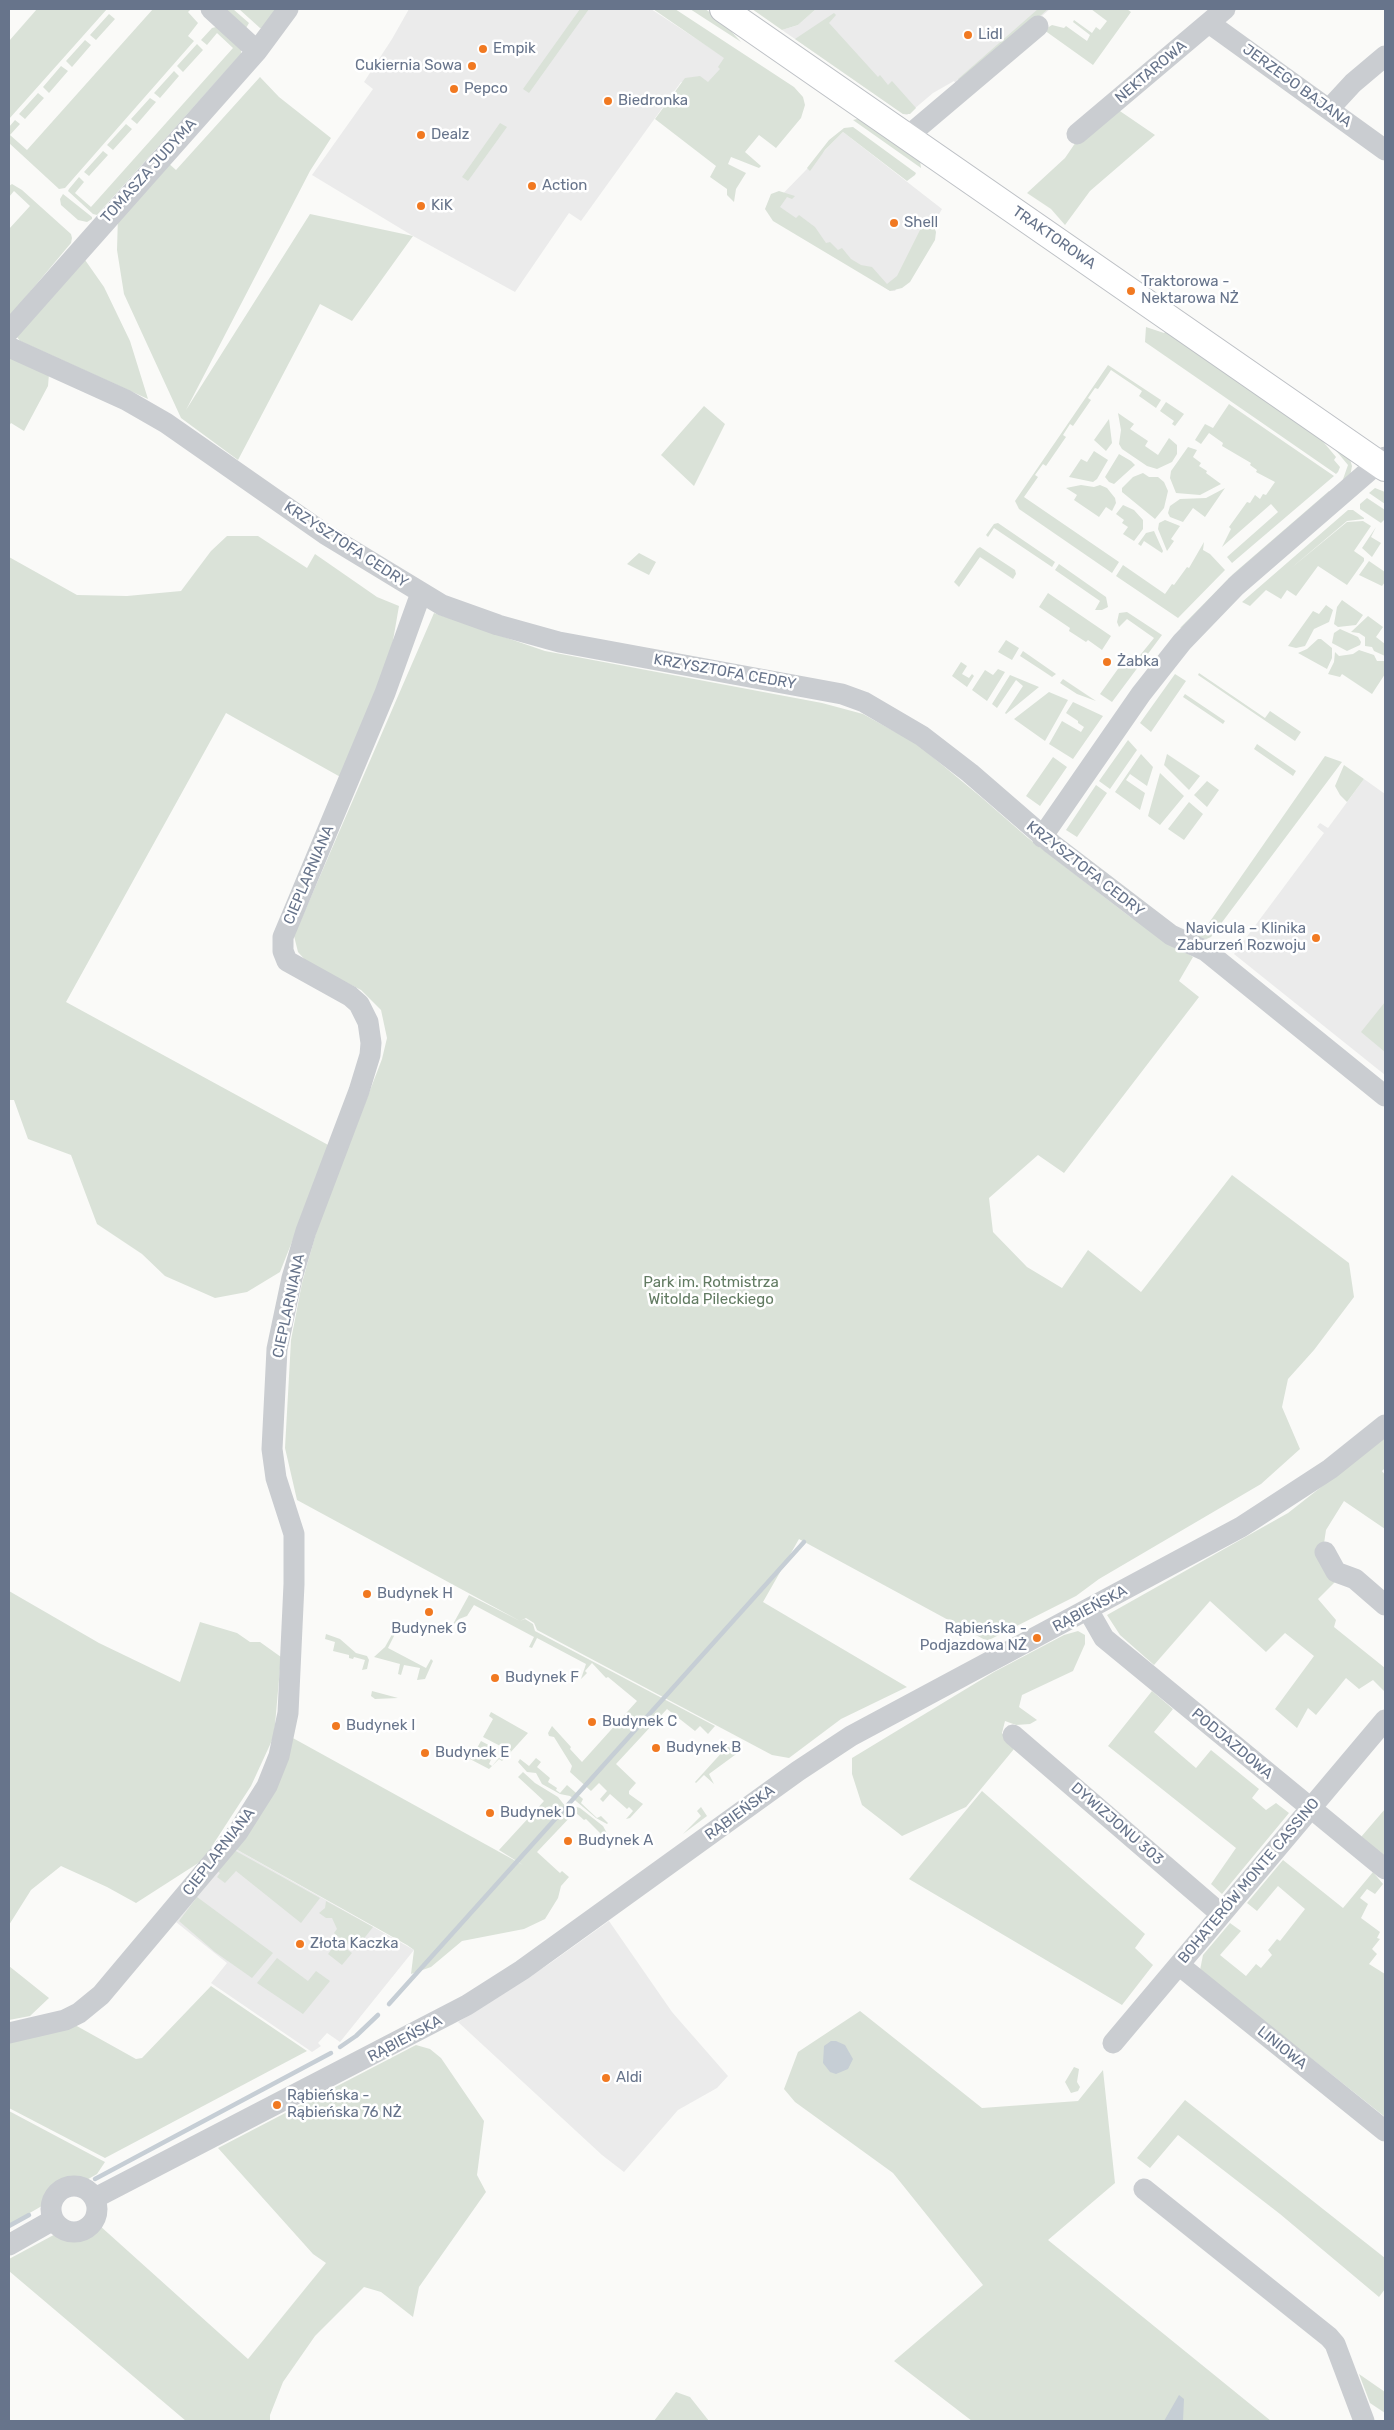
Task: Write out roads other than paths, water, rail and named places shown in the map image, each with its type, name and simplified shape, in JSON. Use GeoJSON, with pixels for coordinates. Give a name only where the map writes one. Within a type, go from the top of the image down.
{"type":"FeatureCollection","features":[{"type":"Feature","properties":{"kind":"main road","name":"TRAKTOROWA"},"geometry":{"type":"LineString","coordinates":[[723,9],[1383,462]]}},
{"type":"Feature","properties":{"kind":"street"},"geometry":{"type":"LineString","coordinates":[[211,9],[257,51]]}},
{"type":"Feature","properties":{"kind":"street","name":"TOMASZA JUDYMA"},"geometry":{"type":"LineString","coordinates":[[9,331],[257,51],[288,9]]}},
{"type":"Feature","properties":{"kind":"street","name":"NEKTAROWA"},"geometry":{"type":"LineString","coordinates":[[1076,134],[1225,9]]}},
{"type":"Feature","properties":{"kind":"street","name":"JERZEGO BAJANA"},"geometry":{"type":"LineString","coordinates":[[1209,23],[1385,150]]}},
{"type":"Feature","properties":{"kind":"street"},"geometry":{"type":"LineString","coordinates":[[908,136],[1038,26]]}},
{"type":"Feature","properties":{"kind":"street"},"geometry":{"type":"LineString","coordinates":[[1329,109],[1353,83],[1385,56]]}},
{"type":"Feature","properties":{"kind":"street","name":"KRZYSZTOFA CEDRY"},"geometry":{"type":"LineString","coordinates":[[9,347],[126,400],[166,423],[325,534],[421,594],[471,616],[558,642],[842,694],[864,702],[922,736],[970,773],[1042,837],[1171,935],[1206,951],[1385,1096]]}},
{"type":"Feature","properties":{"kind":"street"},"geometry":{"type":"LineString","coordinates":[[1042,837],[1141,694],[1182,642],[1236,586],[1383,462]]}},
{"type":"Feature","properties":{"kind":"street","name":"CIEPLARNIANA"},"geometry":{"type":"LineString","coordinates":[[9,2033],[64,2020],[79,2013],[101,1995],[238,1832],[267,1786],[279,1756],[288,1713],[293,1644],[294,1534],[276,1478],[272,1448],[277,1349],[301,1247],[366,1073],[371,1043],[368,1022],[359,1004],[350,996],[287,961],[282,950],[283,937],[385,693],[421,594]]}},
{"type":"Feature","properties":{"kind":"street","name":"RĄBIEŃSKA"},"geometry":{"type":"LineString","coordinates":[[95,2198],[467,2005],[522,1970],[798,1771],[845,1740],[1182,1560],[1264,1513],[1330,1468],[1385,1425]]}},
{"type":"Feature","properties":{"kind":"street"},"geometry":{"type":"LineString","coordinates":[[1325,1552],[1336,1572],[1354,1579],[1385,1605]]}},
{"type":"Feature","properties":{"kind":"street","name":"PODJAZDOWA"},"geometry":{"type":"LineString","coordinates":[[1088,1610],[1104,1638],[1385,1869]]}},
{"type":"Feature","properties":{"kind":"street","name":"BOHATERÓW MONTE CASSINO"},"geometry":{"type":"LineString","coordinates":[[1113,2043],[1385,1720]]}},
{"type":"Feature","properties":{"kind":"street","name":"DYWIZJONU 303"},"geometry":{"type":"LineString","coordinates":[[1013,1735],[1221,1914]]}},
{"type":"Feature","properties":{"kind":"street","name":"LINIOWA"},"geometry":{"type":"LineString","coordinates":[[1179,1965],[1385,2131]]}},
{"type":"Feature","properties":{"kind":"street"},"geometry":{"type":"LineString","coordinates":[[78,2186],[90,2192],[95,2198],[97,2204],[96,2216],[85,2230],[67,2232],[56,2225],[53,2220],[50,2206],[57,2193],[63,2188],[78,2186]]}},
{"type":"Feature","properties":{"kind":"street"},"geometry":{"type":"LineString","coordinates":[[1144,2189],[1329,2337],[1335,2344],[1364,2421]]}},
{"type":"Feature","properties":{"kind":"street"},"geometry":{"type":"LineString","coordinates":[[9,2245],[53,2220]]}},
{"type":"Feature","properties":{"kind":"waterway"},"geometry":{"type":"LineString","coordinates":[[389,2004],[804,1542]]}},
{"type":"Feature","properties":{"kind":"waterway"},"geometry":{"type":"LineString","coordinates":[[340,2047],[356,2036],[378,2015]]}},
{"type":"Feature","properties":{"kind":"waterway"},"geometry":{"type":"LineString","coordinates":[[95,2179],[331,2053]]}},
{"type":"Feature","properties":{"kind":"waterway"},"geometry":{"type":"LineString","coordinates":[[9,2226],[29,2215]]}},
{"type":"Feature","properties":{"kind":"place","name":"Lidl"},"geometry":{"type":"Point","coordinates":[968,35]}},
{"type":"Feature","properties":{"kind":"place","name":"Empik"},"geometry":{"type":"Point","coordinates":[483,49]}},
{"type":"Feature","properties":{"kind":"place","name":"Cukiernia Sowa"},"geometry":{"type":"Point","coordinates":[472,66]}},
{"type":"Feature","properties":{"kind":"place","name":"Pepco"},"geometry":{"type":"Point","coordinates":[454,89]}},
{"type":"Feature","properties":{"kind":"place","name":"Biedronka"},"geometry":{"type":"Point","coordinates":[608,101]}},
{"type":"Feature","properties":{"kind":"place","name":"Dealz"},"geometry":{"type":"Point","coordinates":[421,135]}},
{"type":"Feature","properties":{"kind":"place","name":"Action"},"geometry":{"type":"Point","coordinates":[532,186]}},
{"type":"Feature","properties":{"kind":"place","name":"KiK"},"geometry":{"type":"Point","coordinates":[421,206]}},
{"type":"Feature","properties":{"kind":"place","name":"Shell"},"geometry":{"type":"Point","coordinates":[894,223]}},
{"type":"Feature","properties":{"kind":"place","name":"Traktorowa - Nektarowa NŻ"},"geometry":{"type":"Point","coordinates":[1131,291]}},
{"type":"Feature","properties":{"kind":"place","name":"Żabka"},"geometry":{"type":"Point","coordinates":[1107,662]}},
{"type":"Feature","properties":{"kind":"place","name":"Navicula – Klinika Zaburzeń Rozwoju"},"geometry":{"type":"Point","coordinates":[1316,938]}},
{"type":"Feature","properties":{"kind":"place","name":"Budynek H"},"geometry":{"type":"Point","coordinates":[367,1594]}},
{"type":"Feature","properties":{"kind":"place","name":"Budynek G"},"geometry":{"type":"Point","coordinates":[429,1612]}},
{"type":"Feature","properties":{"kind":"place","name":"Rąbieńska - Podjazdowa NŻ"},"geometry":{"type":"Point","coordinates":[1037,1638]}},
{"type":"Feature","properties":{"kind":"place","name":"Budynek F"},"geometry":{"type":"Point","coordinates":[495,1678]}},
{"type":"Feature","properties":{"kind":"place","name":"Budynek C"},"geometry":{"type":"Point","coordinates":[592,1722]}},
{"type":"Feature","properties":{"kind":"place","name":"Budynek I"},"geometry":{"type":"Point","coordinates":[336,1726]}},
{"type":"Feature","properties":{"kind":"place","name":"Budynek B"},"geometry":{"type":"Point","coordinates":[656,1748]}},
{"type":"Feature","properties":{"kind":"place","name":"Budynek E"},"geometry":{"type":"Point","coordinates":[425,1753]}},
{"type":"Feature","properties":{"kind":"place","name":"Budynek D"},"geometry":{"type":"Point","coordinates":[490,1813]}},
{"type":"Feature","properties":{"kind":"place","name":"Budynek A"},"geometry":{"type":"Point","coordinates":[568,1841]}},
{"type":"Feature","properties":{"kind":"place","name":"Złota Kaczka"},"geometry":{"type":"Point","coordinates":[300,1944]}},
{"type":"Feature","properties":{"kind":"place","name":"Aldi"},"geometry":{"type":"Point","coordinates":[606,2078]}},
{"type":"Feature","properties":{"kind":"place","name":"Rąbieńska - Rąbieńska 76 NŻ"},"geometry":{"type":"Point","coordinates":[277,2105]}},
{"type":"Feature","properties":{"kind":"park label","name":"Park im. Rotmistrza Witolda Pileckiego"},"geometry":{"type":"Point","coordinates":[711,1292]}}]}
